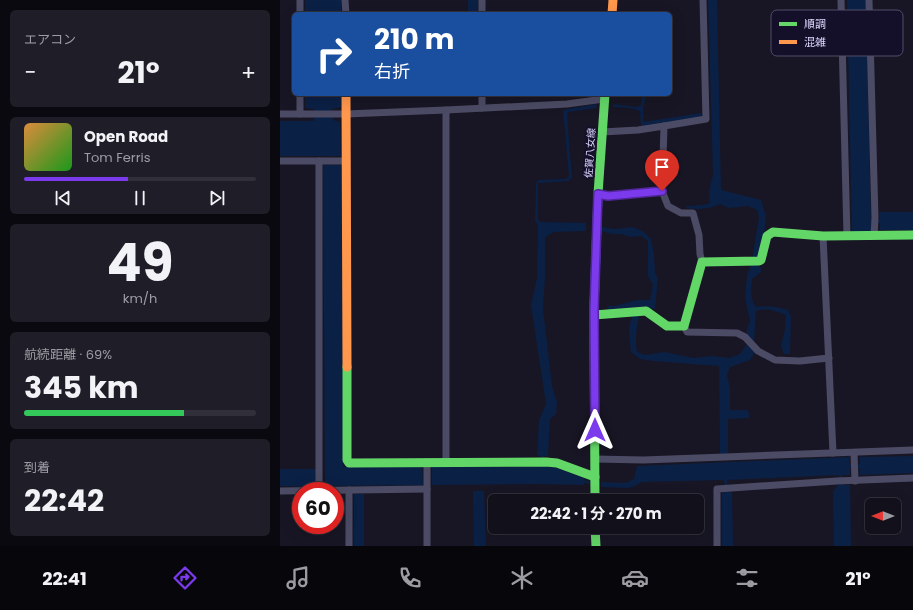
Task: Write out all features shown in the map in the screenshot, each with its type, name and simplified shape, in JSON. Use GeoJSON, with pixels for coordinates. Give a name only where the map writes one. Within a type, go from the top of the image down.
{"type":"FeatureCollection","features":[{"type":"Feature","properties":{"kind":"street"},"geometry":{"type":"LineString","coordinates":[[300,0],[300,12]]}},
{"type":"Feature","properties":{"kind":"street"},"geometry":{"type":"LineString","coordinates":[[346,0],[346,12]]}},
{"type":"Feature","properties":{"kind":"street"},"geometry":{"type":"LineString","coordinates":[[482,0],[482,12]]}},
{"type":"Feature","properties":{"kind":"street"},"geometry":{"type":"LineString","coordinates":[[612,12],[613,0]]}},
{"type":"Feature","properties":{"kind":"street"},"geometry":{"type":"LineString","coordinates":[[602,132],[638,130],[706,119],[703,0]]}},
{"type":"Feature","properties":{"kind":"street"},"geometry":{"type":"LineString","coordinates":[[841,0],[841,10]]}},
{"type":"Feature","properties":{"kind":"street"},"geometry":{"type":"LineString","coordinates":[[869,0],[869,10]]}},
{"type":"Feature","properties":{"kind":"street"},"geometry":{"type":"LineString","coordinates":[[842,56],[847,236]]}},
{"type":"Feature","properties":{"kind":"street"},"geometry":{"type":"LineString","coordinates":[[871,56],[875,218],[874,236]]}},
{"type":"Feature","properties":{"kind":"street"},"geometry":{"type":"LineString","coordinates":[[300,96],[300,114]]}},
{"type":"Feature","properties":{"kind":"street"},"geometry":{"type":"LineString","coordinates":[[346,96],[347,460],[349,463],[543,462],[557,463],[595,477]]}},
{"type":"Feature","properties":{"kind":"street"},"geometry":{"type":"LineString","coordinates":[[482,96],[482,108]]}},
{"type":"Feature","properties":{"kind":"street"},"geometry":{"type":"LineString","coordinates":[[280,114],[346,114],[567,104],[604,97]]}},
{"type":"Feature","properties":{"kind":"street","name":"佐賀八女線"},"geometry":{"type":"LineString","coordinates":[[595,494],[594,315],[598,194],[604,97]]}},
{"type":"Feature","properties":{"kind":"street"},"geometry":{"type":"LineString","coordinates":[[446,110],[446,462]]}},
{"type":"Feature","properties":{"kind":"street"},"geometry":{"type":"LineString","coordinates":[[664,126],[662,191],[668,206],[681,213],[693,213],[699,234],[702,262],[684,326],[687,332],[737,333],[744,337],[758,351],[775,360],[829,358]]}},
{"type":"Feature","properties":{"kind":"street"},"geometry":{"type":"LineString","coordinates":[[280,161],[346,161]]}},
{"type":"Feature","properties":{"kind":"street"},"geometry":{"type":"LineString","coordinates":[[319,161],[319,482]]}},
{"type":"Feature","properties":{"kind":"street"},"geometry":{"type":"LineString","coordinates":[[598,194],[608,196],[662,191]]}},
{"type":"Feature","properties":{"kind":"street"},"geometry":{"type":"LineString","coordinates":[[702,262],[754,262],[762,260],[767,236],[773,232],[823,236],[913,235]]}},
{"type":"Feature","properties":{"kind":"street"},"geometry":{"type":"LineString","coordinates":[[823,236],[833,453]]}},
{"type":"Feature","properties":{"kind":"street"},"geometry":{"type":"LineString","coordinates":[[594,315],[637,311],[646,312],[667,326],[684,326]]}},
{"type":"Feature","properties":{"kind":"street"},"geometry":{"type":"LineString","coordinates":[[595,459],[673,459],[913,450]]}},
{"type":"Feature","properties":{"kind":"street"},"geometry":{"type":"LineString","coordinates":[[854,453],[855,481]]}},
{"type":"Feature","properties":{"kind":"street"},"geometry":{"type":"LineString","coordinates":[[427,462],[427,546]]}},
{"type":"Feature","properties":{"kind":"street"},"geometry":{"type":"LineString","coordinates":[[717,546],[717,489],[913,478]]}},
{"type":"Feature","properties":{"kind":"street"},"geometry":{"type":"LineString","coordinates":[[344,490],[427,489]]}},
{"type":"Feature","properties":{"kind":"street"},"geometry":{"type":"LineString","coordinates":[[349,490],[349,546]]}},
{"type":"Feature","properties":{"kind":"street"},"geometry":{"type":"LineString","coordinates":[[280,491],[292,491]]}},
{"type":"Feature","properties":{"kind":"street"},"geometry":{"type":"LineString","coordinates":[[595,534],[596,546]]}},
{"type":"Feature","properties":{"kind":"water"},"geometry":{"type":"Polygon","coordinates":[[[305,0],[341,0],[341,12],[305,12],[305,0]]]}},
{"type":"Feature","properties":{"kind":"water"},"geometry":{"type":"Polygon","coordinates":[[[468,0],[478,0],[478,12],[468,12],[468,0]]]}},
{"type":"Feature","properties":{"kind":"water"},"geometry":{"type":"Polygon","coordinates":[[[708,0],[717,0],[721,190],[761,200],[766,216],[758,265],[761,268],[761,272],[752,279],[751,290],[753,301],[756,307],[765,306],[788,310],[791,316],[790,354],[784,354],[781,346],[785,329],[786,315],[764,309],[756,311],[754,341],[755,352],[750,360],[730,367],[727,375],[730,388],[730,410],[747,410],[749,413],[749,418],[728,419],[728,454],[720,454],[719,366],[640,359],[631,352],[629,336],[631,321],[633,316],[637,313],[639,317],[636,334],[637,352],[645,355],[665,352],[693,358],[713,356],[729,358],[740,354],[747,344],[747,329],[750,321],[745,298],[747,275],[751,265],[759,218],[757,210],[748,206],[729,208],[720,204],[704,209],[686,208],[687,206],[710,203],[709,191],[713,175],[708,0]]]}},
{"type":"Feature","properties":{"kind":"water"},"geometry":{"type":"Polygon","coordinates":[[[847,0],[866,0],[866,10],[847,10],[847,0]]]}},
{"type":"Feature","properties":{"kind":"water"},"geometry":{"type":"Polygon","coordinates":[[[848,56],[867,56],[871,220],[880,220],[879,212],[913,212],[913,230],[880,230],[880,223],[872,223],[871,232],[852,232],[848,56]]]}},
{"type":"Feature","properties":{"kind":"water"},"geometry":{"type":"Polygon","coordinates":[[[305,96],[341,96],[341,107],[332,109],[333,120],[340,122],[341,156],[280,156],[280,121],[314,121],[314,109],[305,108],[305,96]]]}},
{"type":"Feature","properties":{"kind":"water"},"geometry":{"type":"Polygon","coordinates":[[[643,96],[646,96],[643,110],[643,122],[701,113],[701,117],[641,126],[640,111],[630,108],[613,107],[613,104],[637,107],[641,105],[643,96]]]}},
{"type":"Feature","properties":{"kind":"water"},"geometry":{"type":"Polygon","coordinates":[[[597,104],[596,108],[568,112],[567,116],[572,177],[569,181],[538,183],[538,220],[541,222],[586,223],[586,231],[554,232],[545,237],[543,309],[552,386],[557,402],[556,414],[550,419],[548,456],[544,456],[544,466],[554,467],[585,478],[584,485],[432,485],[432,467],[541,466],[541,456],[537,455],[539,420],[546,404],[531,305],[537,278],[538,225],[535,221],[536,184],[538,180],[566,179],[569,176],[563,110],[597,104]]]}},
{"type":"Feature","properties":{"kind":"water"},"geometry":{"type":"Polygon","coordinates":[[[323,165],[342,165],[343,467],[422,467],[423,485],[344,486],[344,482],[325,482],[323,165]]]}},
{"type":"Feature","properties":{"kind":"water"},"geometry":{"type":"Polygon","coordinates":[[[602,227],[613,229],[633,227],[644,232],[651,239],[655,274],[658,278],[655,309],[639,307],[608,310],[607,306],[614,306],[637,300],[650,300],[653,285],[648,276],[648,241],[642,236],[629,237],[621,234],[612,234],[601,231],[602,227]]]}},
{"type":"Feature","properties":{"kind":"water"},"geometry":{"type":"Polygon","coordinates":[[[913,456],[913,473],[860,475],[860,468],[850,468],[850,475],[842,475],[843,485],[850,485],[851,546],[834,546],[833,491],[838,485],[840,485],[839,475],[727,480],[728,492],[732,492],[733,546],[722,546],[722,493],[725,492],[724,480],[642,482],[633,487],[627,488],[601,487],[601,482],[626,483],[634,479],[637,466],[849,457],[850,465],[860,464],[860,457],[913,456]]]}},
{"type":"Feature","properties":{"kind":"water"},"geometry":{"type":"Polygon","coordinates":[[[280,469],[316,469],[316,482],[292,482],[292,486],[280,486],[280,469]]]}},
{"type":"Feature","properties":{"kind":"water"},"geometry":{"type":"Polygon","coordinates":[[[473,491],[484,491],[486,546],[474,546],[473,491]]]}},
{"type":"Feature","properties":{"kind":"water"},"geometry":{"type":"Polygon","coordinates":[[[354,494],[364,494],[364,546],[354,546],[354,494]]]}},
{"type":"Feature","properties":{"kind":"waterway"},"geometry":{"type":"LineString","coordinates":[[582,481],[592,483]]}},
{"type":"Feature","properties":{"kind":"traffic: fast"},"geometry":{"type":"LineString","coordinates":[[595,494],[594,310],[598,194],[605,96]]}},
{"type":"Feature","properties":{"kind":"traffic: fast"},"geometry":{"type":"LineString","coordinates":[[594,315],[646,311],[667,326],[684,326],[702,262],[759,261],[761,260],[767,236],[773,232],[823,236],[913,235]]}},
{"type":"Feature","properties":{"kind":"traffic: fast"},"geometry":{"type":"LineString","coordinates":[[347,367],[347,460],[349,463],[546,462],[557,463],[595,477]]}},
{"type":"Feature","properties":{"kind":"traffic: fast"},"geometry":{"type":"LineString","coordinates":[[595,534],[596,546]]}},
{"type":"Feature","properties":{"kind":"traffic: slow"},"geometry":{"type":"LineString","coordinates":[[612,12],[613,0]]}},
{"type":"Feature","properties":{"kind":"traffic: slow"},"geometry":{"type":"LineString","coordinates":[[346,96],[347,367]]}},
{"type":"Feature","properties":{"kind":"route"},"geometry":{"type":"LineString","coordinates":[[595,430],[594,310],[598,194],[608,196],[662,191]]}}]}
